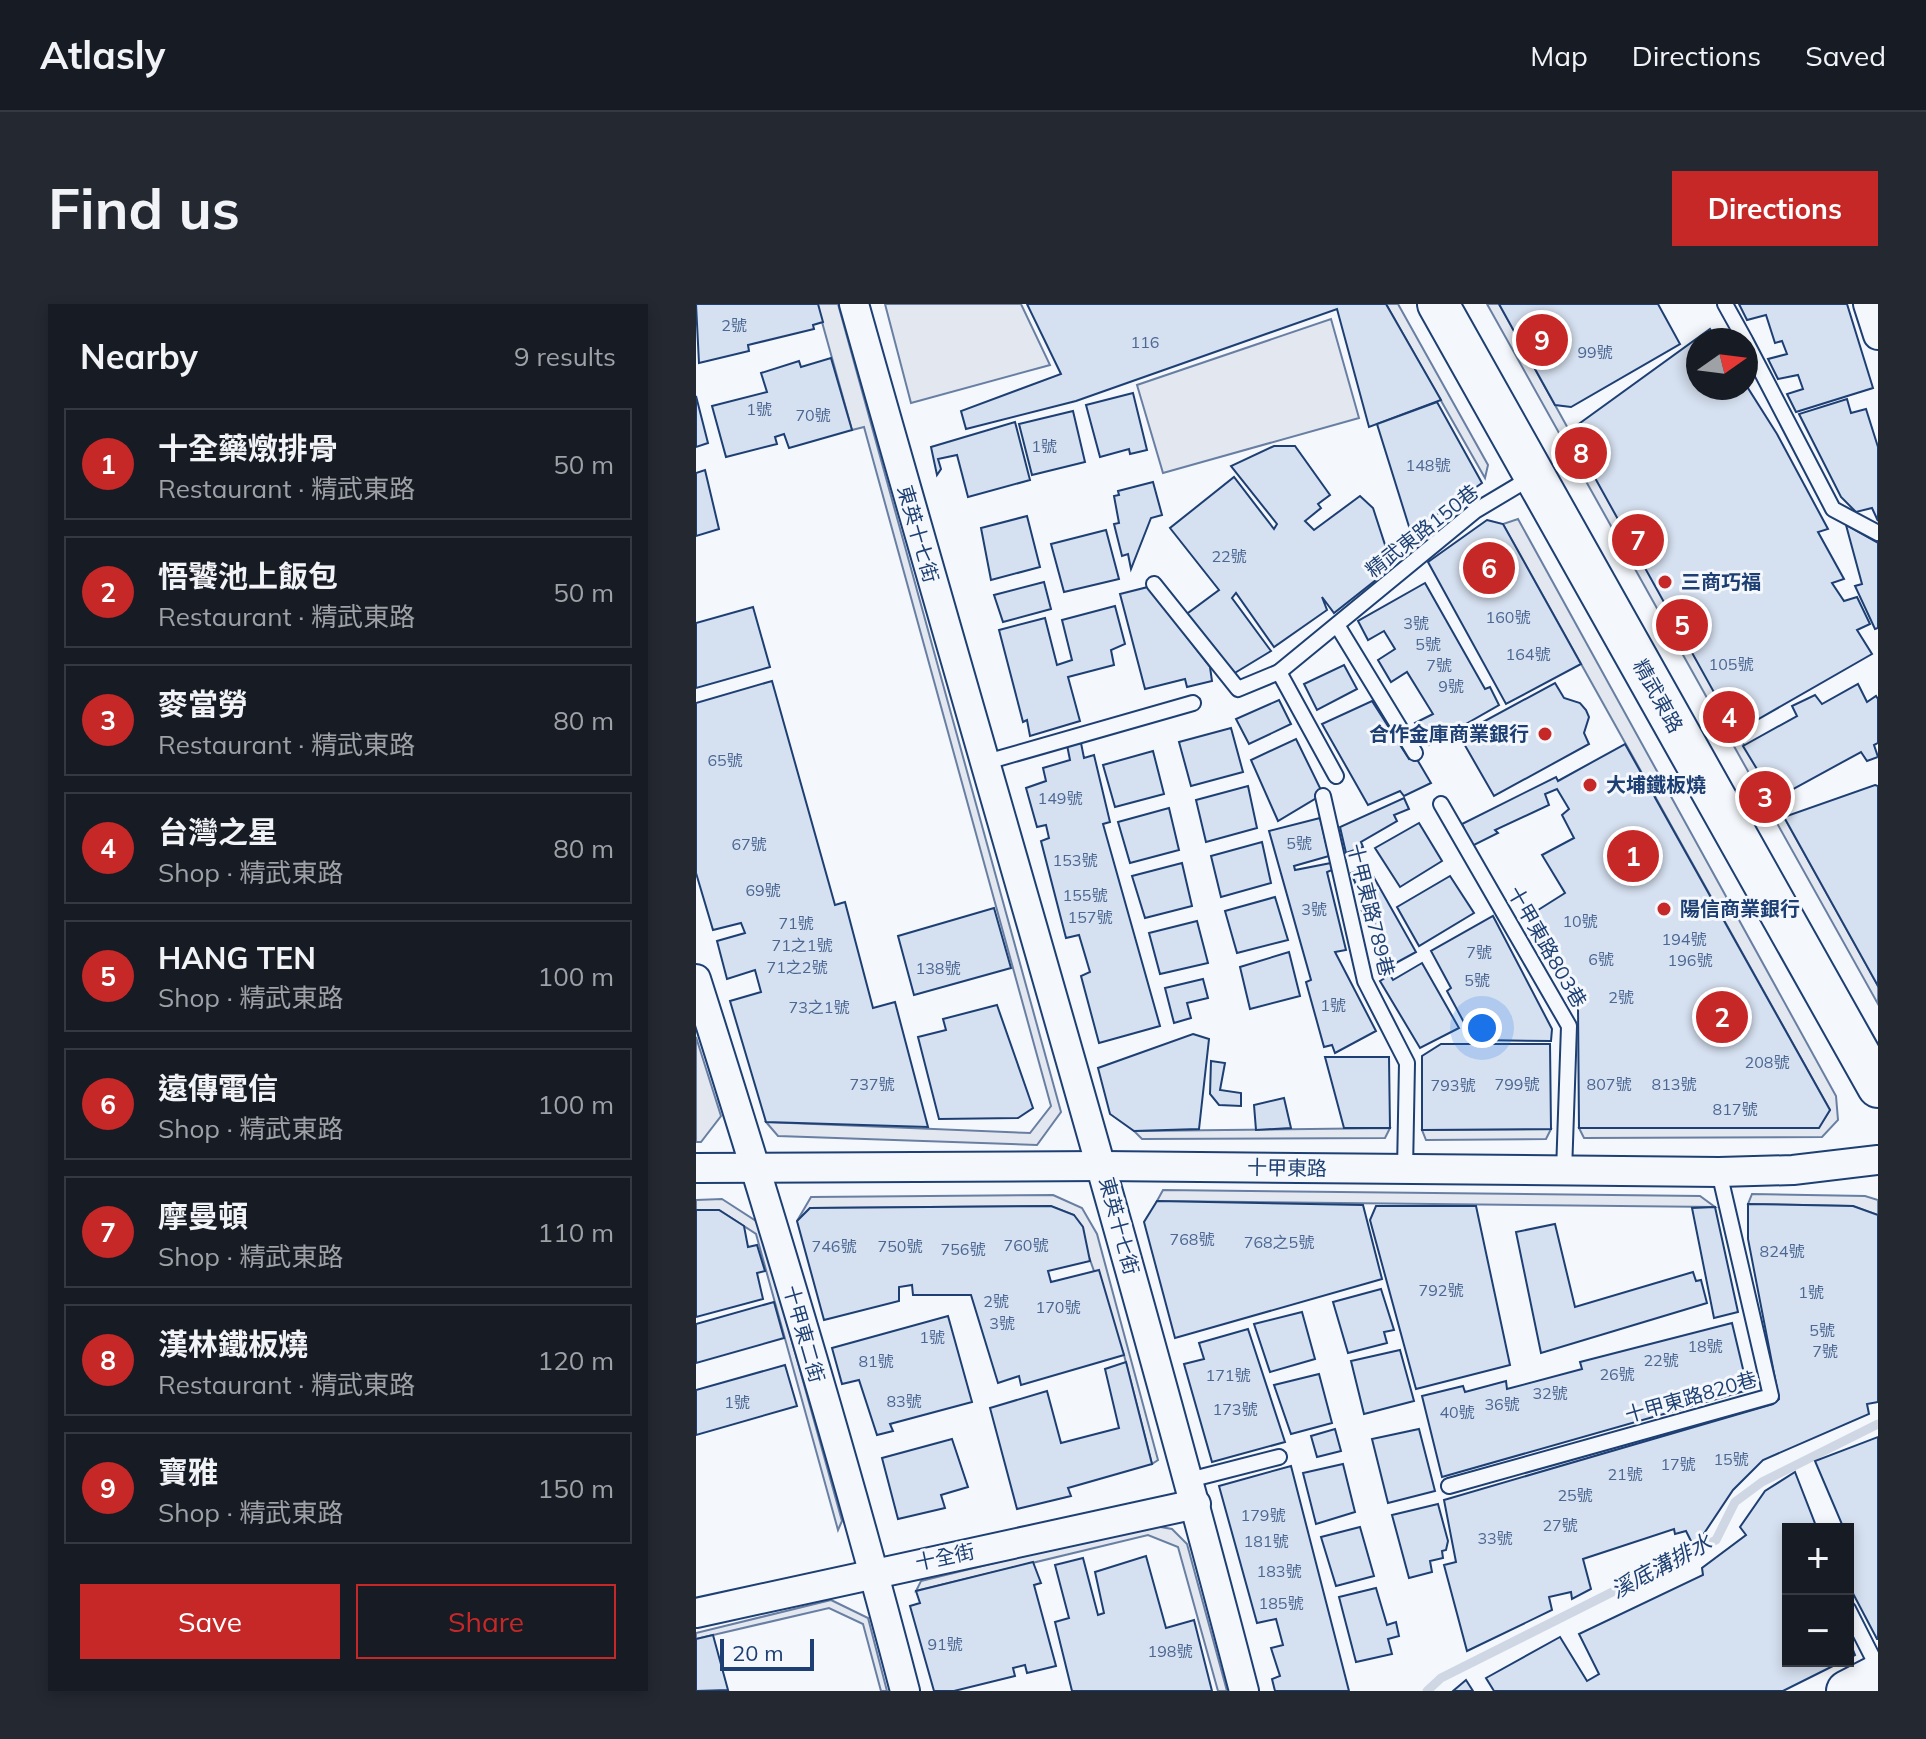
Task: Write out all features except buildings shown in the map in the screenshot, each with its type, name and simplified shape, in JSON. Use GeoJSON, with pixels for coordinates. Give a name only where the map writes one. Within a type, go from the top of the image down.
{"type":"FeatureCollection","features":[{"type":"Feature","properties":{"kind":"street","name":"東英十七街"},"geometry":{"type":"LineString","coordinates":[[854,304],[983,763],[1103,1166],[1244,1691]]}},
{"type":"Feature","properties":{"kind":"street","name":"精武東路"},"geometry":{"type":"LineString","coordinates":[[1438,304],[1878,1087]]}},
{"type":"Feature","properties":{"kind":"street"},"geometry":{"type":"LineString","coordinates":[[1868,304],[1878,335]]}},
{"type":"Feature","properties":{"kind":"street","name":"十甲東二街"},"geometry":{"type":"LineString","coordinates":[[696,979],[756,1167],[874,1572],[905,1691]]}},
{"type":"Feature","properties":{"kind":"street","name":"十甲東路"},"geometry":{"type":"LineString","coordinates":[[696,1168],[1103,1166],[1719,1172],[1793,1170],[1878,1160]]}},
{"type":"Feature","properties":{"kind":"street","name":"十全街"},"geometry":{"type":"LineString","coordinates":[[696,1613],[1192,1492]]}},
{"type":"Feature","properties":{"kind":"street"},"geometry":{"type":"LineString","coordinates":[[1847,1691],[1878,1675]]}},
{"type":"Feature","properties":{"kind":"lane"},"geometry":{"type":"LineString","coordinates":[[1725,304],[1738,328]]}},
{"type":"Feature","properties":{"kind":"lane"},"geometry":{"type":"LineString","coordinates":[[1758,366],[1833,509],[1878,533]]}},
{"type":"Feature","properties":{"kind":"lane","name":"精武東路150巷"},"geometry":{"type":"LineString","coordinates":[[1154,584],[1238,689],[1279,672],[1475,511],[1535,475]]}},
{"type":"Feature","properties":{"kind":"lane"},"geometry":{"type":"LineString","coordinates":[[1337,625],[1415,753]]}},
{"type":"Feature","properties":{"kind":"lane"},"geometry":{"type":"LineString","coordinates":[[1279,672],[1336,776]]}},
{"type":"Feature","properties":{"kind":"lane"},"geometry":{"type":"LineString","coordinates":[[983,763],[1193,703]]}},
{"type":"Feature","properties":{"kind":"lane","name":"十甲東路789巷"},"geometry":{"type":"LineString","coordinates":[[1323,796],[1365,981],[1407,1063],[1405,1170]]}},
{"type":"Feature","properties":{"kind":"lane","name":"十甲東路803巷"},"geometry":{"type":"LineString","coordinates":[[1441,804],[1569,1026],[1564,1172]]}},
{"type":"Feature","properties":{"kind":"lane","name":"十甲東路820巷"},"geometry":{"type":"LineString","coordinates":[[1449,1486],[1771,1396],[1719,1172]]}},
{"type":"Feature","properties":{"kind":"lane"},"geometry":{"type":"LineString","coordinates":[[1192,1492],[1279,1457]]}},
{"type":"Feature","properties":{"kind":"lane"},"geometry":{"type":"LineString","coordinates":[[1854,1621],[1878,1668]]}},
{"type":"Feature","properties":{"kind":"shaded area"},"geometry":{"type":"Polygon","coordinates":[[[817,304],[838,304],[1061,1112],[1037,1145],[778,1136],[766,1122],[1030,1133],[1051,1106],[864,427],[852,430],[817,304]]]}},
{"type":"Feature","properties":{"kind":"shaded area"},"geometry":{"type":"Polygon","coordinates":[[[885,304],[1021,304],[1050,365],[911,403],[885,304]]]}},
{"type":"Feature","properties":{"kind":"shaded area"},"geometry":{"type":"Polygon","coordinates":[[[1386,304],[1398,304],[1488,465],[1485,478],[1386,304]]]}},
{"type":"Feature","properties":{"kind":"shaded area"},"geometry":{"type":"Polygon","coordinates":[[[1487,304],[1499,304],[1878,986],[1878,1004],[1487,304]]]}},
{"type":"Feature","properties":{"kind":"shaded area"},"geometry":{"type":"Polygon","coordinates":[[[1331,319],[1359,418],[1163,473],[1137,385],[1331,319]]]}},
{"type":"Feature","properties":{"kind":"shaded area"},"geometry":{"type":"Polygon","coordinates":[[[1518,519],[1836,1096],[1838,1120],[1822,1137],[1584,1138],[1579,1128],[1818,1128],[1830,1110],[1503,524],[1518,519]]]}},
{"type":"Feature","properties":{"kind":"shaded area"},"geometry":{"type":"Polygon","coordinates":[[[696,1037],[721,1116],[701,1142],[696,1142],[696,1037]]]}},
{"type":"Feature","properties":{"kind":"shaded area"},"geometry":{"type":"Polygon","coordinates":[[[1390,1128],[1385,1138],[1142,1139],[1134,1131],[1390,1128]]]}},
{"type":"Feature","properties":{"kind":"shaded area"},"geometry":{"type":"Polygon","coordinates":[[[1551,1129],[1546,1139],[1426,1140],[1422,1130],[1551,1129]]]}},
{"type":"Feature","properties":{"kind":"shaded area"},"geometry":{"type":"Polygon","coordinates":[[[1163,1190],[1700,1196],[1715,1207],[1157,1201],[1163,1190]]]}},
{"type":"Feature","properties":{"kind":"shaded area"},"geometry":{"type":"Polygon","coordinates":[[[1752,1194],[1865,1196],[1878,1200],[1878,1215],[1853,1206],[1748,1204],[1752,1194]]]}},
{"type":"Feature","properties":{"kind":"shaded area"},"geometry":{"type":"Polygon","coordinates":[[[1053,1195],[1082,1208],[1097,1234],[1158,1460],[1152,1464],[1124,1355],[1074,1215],[1050,1206],[810,1208],[797,1221],[811,1197],[1053,1195]]]}},
{"type":"Feature","properties":{"kind":"shaded area"},"geometry":{"type":"Polygon","coordinates":[[[722,1199],[759,1223],[842,1521],[838,1530],[756,1234],[719,1210],[696,1210],[696,1200],[722,1199]]]}},
{"type":"Feature","properties":{"kind":"shaded area"},"geometry":{"type":"Polygon","coordinates":[[[1149,1525],[1172,1529],[1187,1544],[1227,1691],[1218,1691],[1178,1547],[1148,1535],[916,1591],[921,1581],[1149,1525]]]}},
{"type":"Feature","properties":{"kind":"shaded area"},"geometry":{"type":"Polygon","coordinates":[[[831,1600],[868,1618],[887,1691],[881,1691],[863,1624],[829,1608],[696,1639],[696,1633],[831,1600]]]}},
{"type":"Feature","properties":{"kind":"waterway","name":"溪底溝排水"},"geometry":{"type":"LineString","coordinates":[[1427,1691],[1441,1678],[1716,1540],[1735,1502],[1762,1482],[1878,1424]]}},
{"type":"Feature","properties":{"kind":"place","name":"寶雅"},"geometry":{"type":"Point","coordinates":[1542,340]}},
{"type":"Feature","properties":{"kind":"place","name":"漢林鐵板燒"},"geometry":{"type":"Point","coordinates":[1581,453]}},
{"type":"Feature","properties":{"kind":"place","name":"摩曼頓"},"geometry":{"type":"Point","coordinates":[1638,540]}},
{"type":"Feature","properties":{"kind":"place","name":"遠傳電信"},"geometry":{"type":"Point","coordinates":[1489,568]}},
{"type":"Feature","properties":{"kind":"place","name":"三商巧福"},"geometry":{"type":"Point","coordinates":[1665,582]}},
{"type":"Feature","properties":{"kind":"place","name":"HANG TEN"},"geometry":{"type":"Point","coordinates":[1682,625]}},
{"type":"Feature","properties":{"kind":"place","name":"台灣之星"},"geometry":{"type":"Point","coordinates":[1729,717]}},
{"type":"Feature","properties":{"kind":"place","name":"合作金庫商業銀行"},"geometry":{"type":"Point","coordinates":[1545,734]}},
{"type":"Feature","properties":{"kind":"place","name":"大埔鐵板燒"},"geometry":{"type":"Point","coordinates":[1590,785]}},
{"type":"Feature","properties":{"kind":"place","name":"麥當勞"},"geometry":{"type":"Point","coordinates":[1765,797]}},
{"type":"Feature","properties":{"kind":"place","name":"十全藥燉排骨"},"geometry":{"type":"Point","coordinates":[1633,856]}},
{"type":"Feature","properties":{"kind":"place","name":"陽信商業銀行"},"geometry":{"type":"Point","coordinates":[1664,909]}},
{"type":"Feature","properties":{"kind":"place","name":"悟饕池上飯包"},"geometry":{"type":"Point","coordinates":[1722,1017]}}]}
